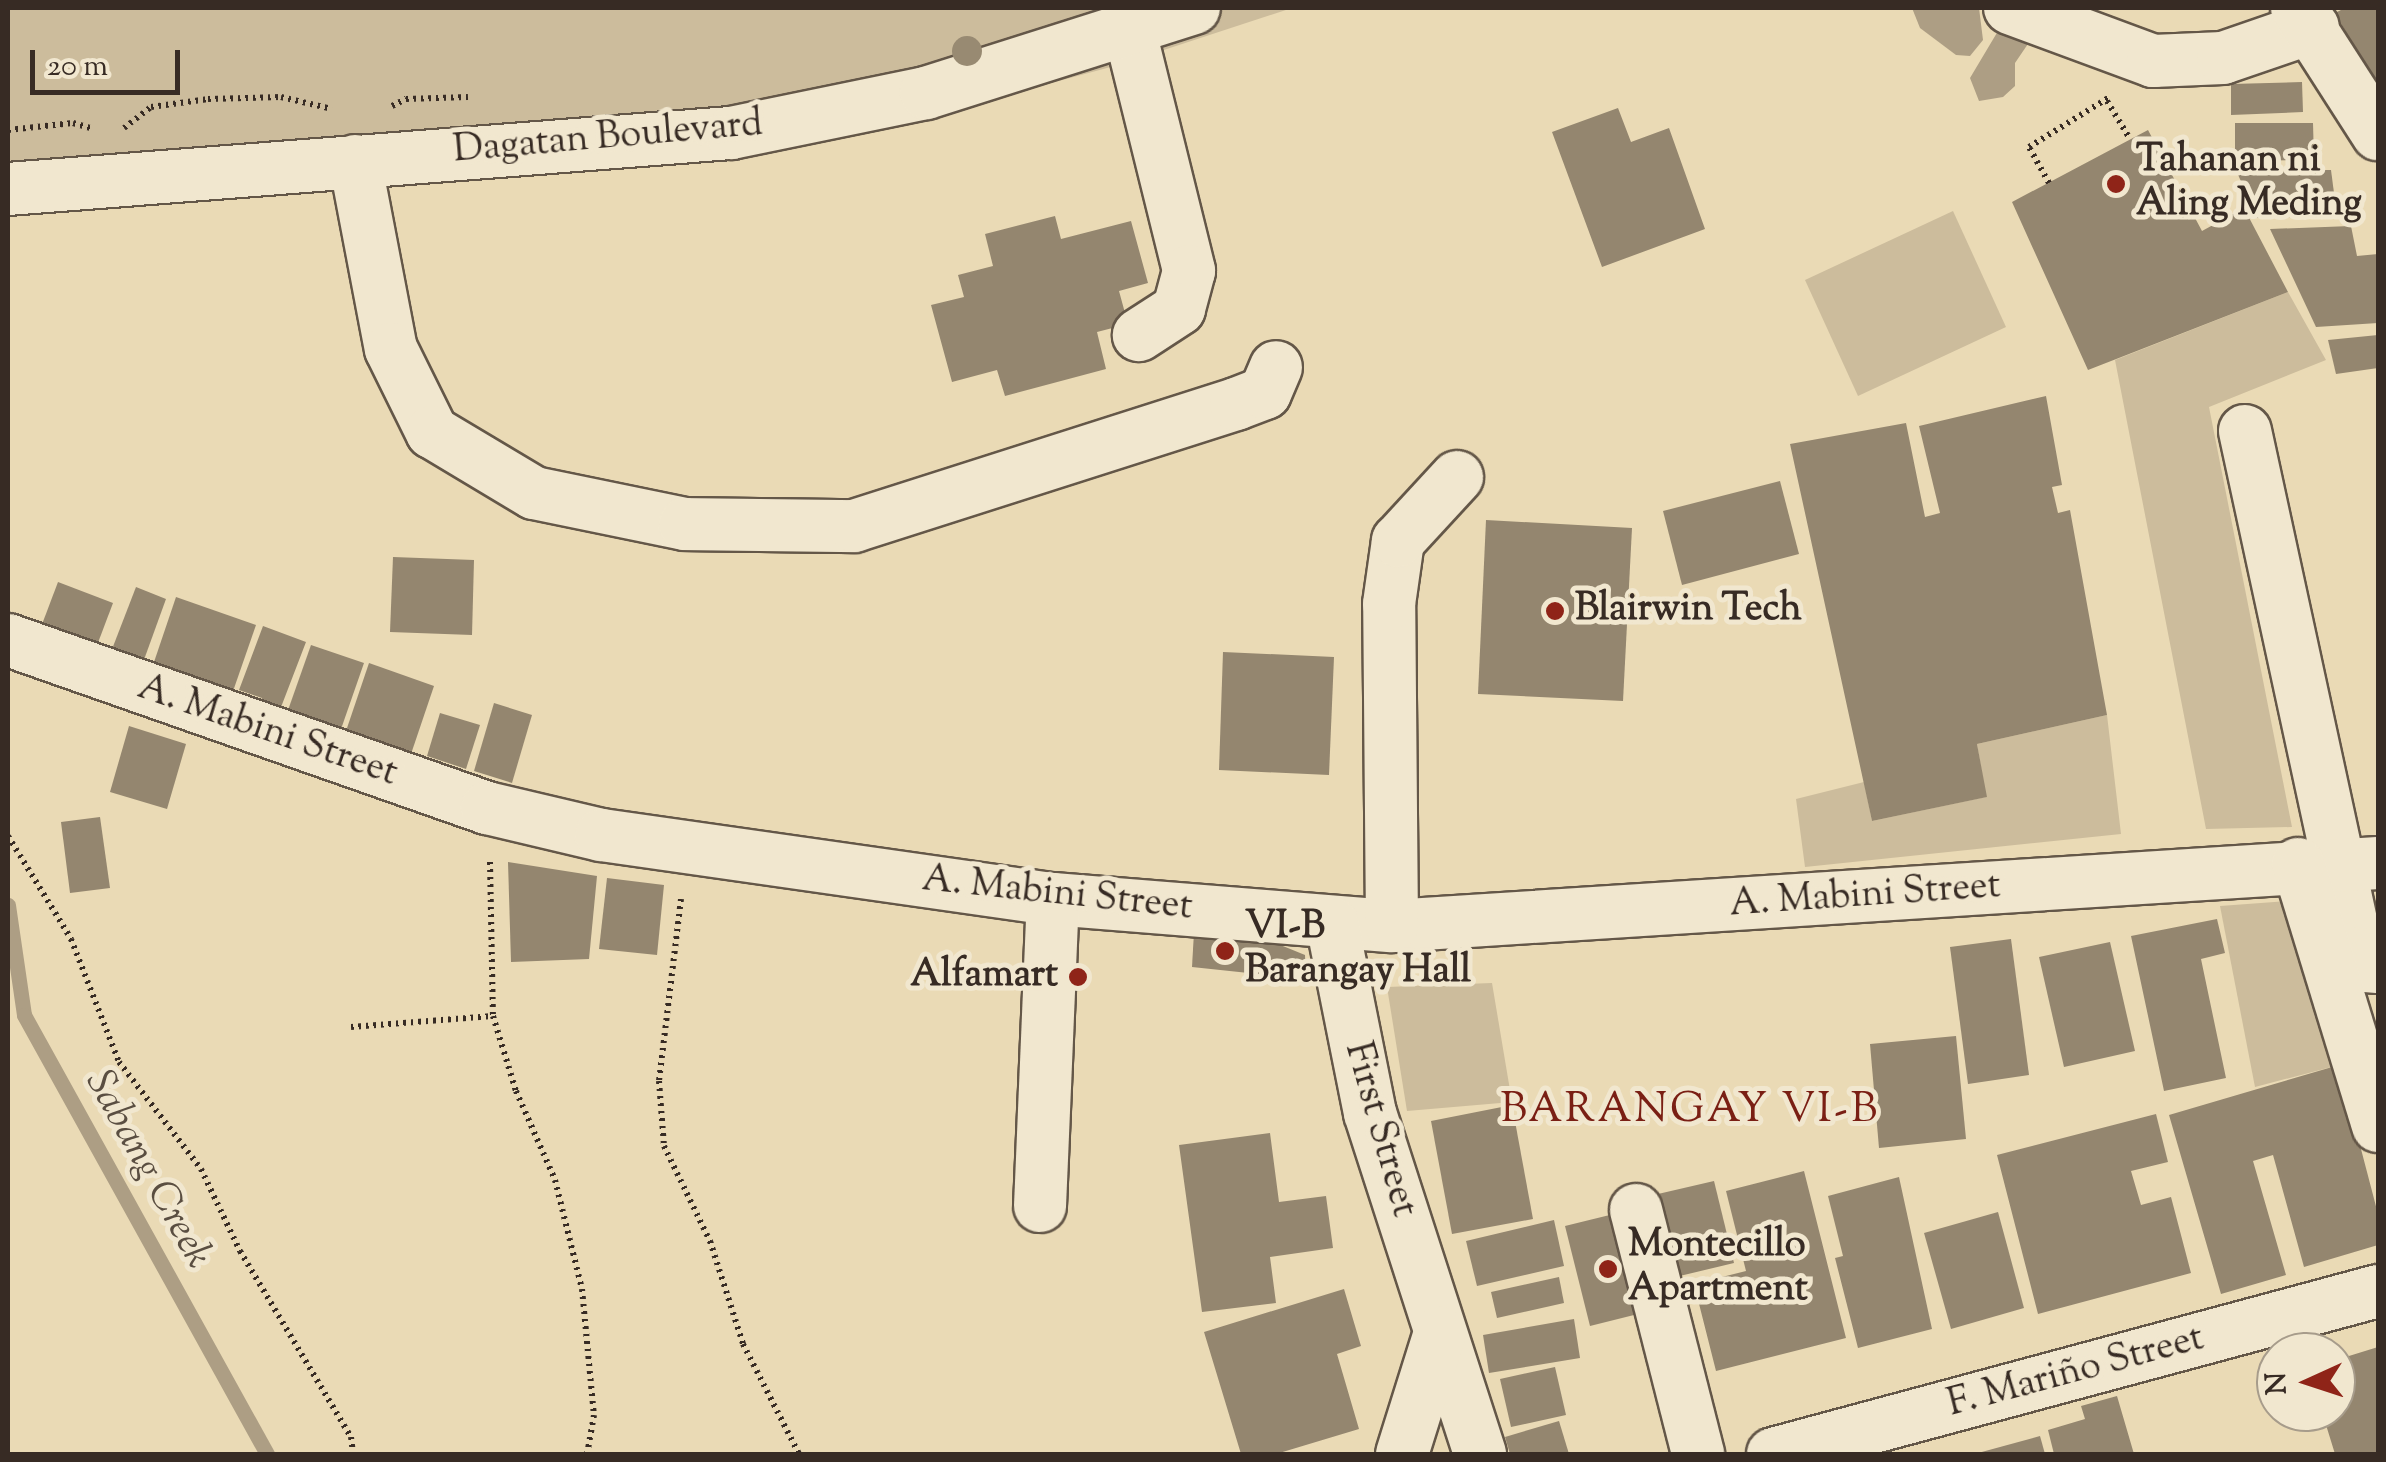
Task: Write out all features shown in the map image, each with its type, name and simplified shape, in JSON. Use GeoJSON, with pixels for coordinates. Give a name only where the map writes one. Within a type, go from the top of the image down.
{"type":"FeatureCollection","features":[{"type":"Feature","properties":{"kind":"street","name":"Dagatan Boulevard"},"geometry":{"type":"LineString","coordinates":[[8,189],[112,157],[352,137],[730,133],[926,93],[1130,32],[1194,8]]}},
{"type":"Feature","properties":{"kind":"street"},"geometry":{"type":"LineString","coordinates":[[2010,8],[2153,61],[2224,58],[2305,17],[2378,134]]}},
{"type":"Feature","properties":{"kind":"street"},"geometry":{"type":"LineString","coordinates":[[1130,32],[1189,271],[1179,308],[1140,335]]}},
{"type":"Feature","properties":{"kind":"street"},"geometry":{"type":"LineString","coordinates":[[352,137],[391,349],[432,432],[534,492],[686,524],[854,526],[1236,404],[1265,392],[1276,367]]}},
{"type":"Feature","properties":{"kind":"street"},"geometry":{"type":"LineString","coordinates":[[2245,431],[2358,953],[2366,966],[2378,967]]}},
{"type":"Feature","properties":{"kind":"street"},"geometry":{"type":"LineString","coordinates":[[1392,926],[1389,604],[1398,540],[1457,478]]}},
{"type":"Feature","properties":{"kind":"street","name":"A. Mabini Street"},"geometry":{"type":"LineString","coordinates":[[19,644],[486,808],[690,849],[1053,899],[1392,926],[1780,905],[2339,863]]}},
{"type":"Feature","properties":{"kind":"street"},"geometry":{"type":"LineString","coordinates":[[2339,863],[2378,1126]]}},
{"type":"Feature","properties":{"kind":"street"},"geometry":{"type":"LineString","coordinates":[[1040,1206],[1053,899]]}},
{"type":"Feature","properties":{"kind":"street","name":"First Street"},"geometry":{"type":"LineString","coordinates":[[1332,923],[1370,1114],[1480,1454]]}},
{"type":"Feature","properties":{"kind":"street"},"geometry":{"type":"LineString","coordinates":[[1636,1210],[1698,1454]]}},
{"type":"Feature","properties":{"kind":"street","name":"F. Mariño Street"},"geometry":{"type":"LineString","coordinates":[[1773,1454],[2378,1290]]}},
{"type":"Feature","properties":{"kind":"street"},"geometry":{"type":"LineString","coordinates":[[1402,1454],[1440,1333]]}},
{"type":"Feature","properties":{"kind":"path"},"geometry":{"type":"LineString","coordinates":[[2049,183],[2029,147],[2107,101],[2127,53]]}},
{"type":"Feature","properties":{"kind":"path"},"geometry":{"type":"LineString","coordinates":[[8,130],[73,123],[112,157],[151,107],[208,99],[280,97],[352,137]]}},
{"type":"Feature","properties":{"kind":"path"},"geometry":{"type":"LineString","coordinates":[[2107,101],[2130,140]]}},
{"type":"Feature","properties":{"kind":"path"},"geometry":{"type":"LineString","coordinates":[[486,808],[493,1016],[516,1091],[555,1180],[582,1290],[594,1416],[587,1454]]}},
{"type":"Feature","properties":{"kind":"path"},"geometry":{"type":"LineString","coordinates":[[9,836],[71,939],[119,1062],[201,1169],[240,1250],[351,1437],[354,1454]]}},
{"type":"Feature","properties":{"kind":"path"},"geometry":{"type":"LineString","coordinates":[[690,849],[659,1081],[664,1146],[710,1240],[743,1344],[799,1454]]}},
{"type":"Feature","properties":{"kind":"path"},"geometry":{"type":"LineString","coordinates":[[351,1027],[493,1016]]}},
{"type":"Feature","properties":{"kind":"shaded area"},"geometry":{"type":"Polygon","coordinates":[[[8,8],[1292,8],[1118,65],[928,116],[8,191],[8,8]]]}},
{"type":"Feature","properties":{"kind":"shaded area"},"geometry":{"type":"Polygon","coordinates":[[[1912,8],[1979,8],[1983,40],[1970,56],[1956,55],[1920,28],[1912,8]]]}},
{"type":"Feature","properties":{"kind":"shaded area"},"geometry":{"type":"Polygon","coordinates":[[[2001,26],[2036,32],[2015,63],[2015,86],[2003,97],[1979,101],[1970,78],[2001,26]]]}},
{"type":"Feature","properties":{"kind":"shaded area"},"geometry":{"type":"Polygon","coordinates":[[[1953,211],[2006,327],[1858,396],[1805,280],[1953,211]]]}},
{"type":"Feature","properties":{"kind":"shaded area"},"geometry":{"type":"Polygon","coordinates":[[[2288,292],[2326,360],[2209,407],[2292,827],[2206,829],[2115,360],[2288,292]]]}},
{"type":"Feature","properties":{"kind":"shaded area"},"geometry":{"type":"Polygon","coordinates":[[[2107,715],[2121,834],[1805,867],[1796,799],[1864,782],[1872,821],[1986,797],[1977,744],[2107,715]]]}},
{"type":"Feature","properties":{"kind":"shaded area"},"geometry":{"type":"Polygon","coordinates":[[[2289,901],[2339,1065],[2255,1087],[2220,906],[2289,901]]]}},
{"type":"Feature","properties":{"kind":"shaded area"},"geometry":{"type":"Polygon","coordinates":[[[1492,983],[1512,1102],[1407,1111],[1387,987],[1492,983]]]}},
{"type":"Feature","properties":{"kind":"building"},"geometry":{"type":"Polygon","coordinates":[[[2345,8],[2378,8],[2378,88],[2335,13],[2345,8]]]}},
{"type":"Feature","properties":{"kind":"building"},"geometry":{"type":"Polygon","coordinates":[[[2302,82],[2303,112],[2231,115],[2231,84],[2302,82]]]}},
{"type":"Feature","properties":{"kind":"building"},"geometry":{"type":"Polygon","coordinates":[[[1618,108],[1631,142],[1669,128],[1705,229],[1602,267],[1552,132],[1618,108]]]}},
{"type":"Feature","properties":{"kind":"building"},"geometry":{"type":"Polygon","coordinates":[[[2235,123],[2313,123],[2314,160],[2235,161],[2235,123]]]}},
{"type":"Feature","properties":{"kind":"building"},"geometry":{"type":"Polygon","coordinates":[[[2148,130],[2202,231],[2244,208],[2288,292],[2088,370],[2012,202],[2148,130]]]}},
{"type":"Feature","properties":{"kind":"building"},"geometry":{"type":"Polygon","coordinates":[[[2236,170],[2331,170],[2337,216],[2257,218],[2236,170]]]}},
{"type":"Feature","properties":{"kind":"building"},"geometry":{"type":"Polygon","coordinates":[[[1055,216],[1061,239],[1131,221],[1148,283],[1119,291],[1128,324],[1097,332],[1106,369],[1005,396],[997,370],[952,382],[931,305],[964,297],[958,275],[993,266],[985,234],[1055,216]]]}},
{"type":"Feature","properties":{"kind":"building"},"geometry":{"type":"Polygon","coordinates":[[[2351,226],[2357,256],[2378,254],[2378,323],[2316,327],[2270,229],[2351,226]]]}},
{"type":"Feature","properties":{"kind":"building"},"geometry":{"type":"Polygon","coordinates":[[[2378,335],[2378,368],[2336,374],[2328,340],[2378,335]]]}},
{"type":"Feature","properties":{"kind":"building"},"geometry":{"type":"Polygon","coordinates":[[[2046,396],[2062,485],[2052,487],[2058,513],[2070,510],[2107,715],[1977,744],[1987,797],[1872,821],[1790,444],[1906,423],[1925,517],[1940,513],[1919,426],[2046,396]]]}},
{"type":"Feature","properties":{"kind":"building"},"geometry":{"type":"Polygon","coordinates":[[[1780,481],[1799,554],[1682,585],[1663,511],[1780,481]]]}},
{"type":"Feature","properties":{"kind":"building","name":"Blairwin Tech"},"geometry":{"type":"Polygon","coordinates":[[[1486,520],[1632,528],[1623,701],[1478,694],[1486,520]]]}},
{"type":"Feature","properties":{"kind":"building"},"geometry":{"type":"Polygon","coordinates":[[[393,557],[474,560],[472,635],[390,632],[393,557]]]}},
{"type":"Feature","properties":{"kind":"building"},"geometry":{"type":"Polygon","coordinates":[[[58,582],[113,603],[96,648],[41,627],[58,582]]]}},
{"type":"Feature","properties":{"kind":"building"},"geometry":{"type":"Polygon","coordinates":[[[136,587],[166,599],[141,668],[109,657],[136,587]]]}},
{"type":"Feature","properties":{"kind":"building"},"geometry":{"type":"Polygon","coordinates":[[[176,597],[256,625],[231,697],[152,668],[176,597]]]}},
{"type":"Feature","properties":{"kind":"building"},"geometry":{"type":"Polygon","coordinates":[[[263,626],[306,642],[278,715],[258,707],[262,698],[239,690],[263,626]]]}},
{"type":"Feature","properties":{"kind":"building"},"geometry":{"type":"Polygon","coordinates":[[[311,645],[364,663],[340,732],[287,713],[311,645]]]}},
{"type":"Feature","properties":{"kind":"building"},"geometry":{"type":"Polygon","coordinates":[[[1223,652],[1334,657],[1329,775],[1219,770],[1223,652]]]}},
{"type":"Feature","properties":{"kind":"building"},"geometry":{"type":"Polygon","coordinates":[[[369,663],[434,686],[411,754],[346,731],[369,663]]]}},
{"type":"Feature","properties":{"kind":"building"},"geometry":{"type":"Polygon","coordinates":[[[494,703],[532,715],[512,783],[474,771],[494,703]]]}},
{"type":"Feature","properties":{"kind":"building"},"geometry":{"type":"Polygon","coordinates":[[[440,713],[480,725],[466,769],[427,756],[440,713]]]}},
{"type":"Feature","properties":{"kind":"building"},"geometry":{"type":"Polygon","coordinates":[[[129,726],[186,744],[167,809],[110,792],[129,726]]]}},
{"type":"Feature","properties":{"kind":"building"},"geometry":{"type":"Polygon","coordinates":[[[100,817],[110,888],[70,893],[61,822],[100,817]]]}},
{"type":"Feature","properties":{"kind":"building"},"geometry":{"type":"Polygon","coordinates":[[[508,862],[597,876],[589,959],[511,962],[508,862]]]}},
{"type":"Feature","properties":{"kind":"building"},"geometry":{"type":"Polygon","coordinates":[[[607,878],[664,885],[657,955],[599,949],[607,878]]]}},
{"type":"Feature","properties":{"kind":"building"},"geometry":{"type":"Polygon","coordinates":[[[2217,919],[2225,953],[2201,959],[2226,1078],[2164,1091],[2131,936],[2217,919]]]}},
{"type":"Feature","properties":{"kind":"building"},"geometry":{"type":"Polygon","coordinates":[[[1194,932],[1258,936],[1305,955],[1306,979],[1192,967],[1194,932]]]}},
{"type":"Feature","properties":{"kind":"building"},"geometry":{"type":"Polygon","coordinates":[[[2011,939],[2029,1075],[1968,1084],[1950,947],[2011,939]]]}},
{"type":"Feature","properties":{"kind":"building"},"geometry":{"type":"Polygon","coordinates":[[[2110,942],[2135,1051],[2064,1067],[2039,957],[2110,942]]]}},
{"type":"Feature","properties":{"kind":"building"},"geometry":{"type":"Polygon","coordinates":[[[1956,1036],[1966,1139],[1879,1148],[1870,1044],[1956,1036]]]}},
{"type":"Feature","properties":{"kind":"building"},"geometry":{"type":"Polygon","coordinates":[[[2339,1065],[2378,1214],[2378,1245],[2304,1267],[2273,1155],[2253,1161],[2286,1275],[2221,1294],[2169,1115],[2339,1065]]]}},
{"type":"Feature","properties":{"kind":"building"},"geometry":{"type":"Polygon","coordinates":[[[1512,1105],[1533,1219],[1452,1234],[1431,1121],[1512,1105]]]}},
{"type":"Feature","properties":{"kind":"building"},"geometry":{"type":"Polygon","coordinates":[[[2156,1114],[2168,1162],[2131,1171],[2141,1205],[2171,1197],[2191,1273],[2038,1314],[1997,1155],[2156,1114]]]}},
{"type":"Feature","properties":{"kind":"building"},"geometry":{"type":"Polygon","coordinates":[[[1270,1133],[1279,1202],[1326,1196],[1333,1248],[1270,1257],[1276,1303],[1202,1312],[1179,1145],[1270,1133]]]}},
{"type":"Feature","properties":{"kind":"building"},"geometry":{"type":"Polygon","coordinates":[[[1804,1171],[1846,1338],[1716,1371],[1694,1284],[1746,1271],[1726,1191],[1804,1171]]]}},
{"type":"Feature","properties":{"kind":"building"},"geometry":{"type":"Polygon","coordinates":[[[1899,1177],[1932,1329],[1858,1348],[1835,1258],[1843,1256],[1828,1196],[1899,1177]]]}},
{"type":"Feature","properties":{"kind":"building"},"geometry":{"type":"Polygon","coordinates":[[[1714,1181],[1734,1263],[1663,1280],[1645,1197],[1714,1181]]]}},
{"type":"Feature","properties":{"kind":"building","name":"Montecillo Apartment"},"geometry":{"type":"Polygon","coordinates":[[[1626,1211],[1650,1311],[1590,1326],[1565,1226],[1626,1211]]]}},
{"type":"Feature","properties":{"kind":"building"},"geometry":{"type":"Polygon","coordinates":[[[1998,1212],[2024,1308],[1951,1329],[1924,1233],[1998,1212]]]}},
{"type":"Feature","properties":{"kind":"building"},"geometry":{"type":"Polygon","coordinates":[[[1554,1220],[1564,1266],[1477,1286],[1466,1241],[1554,1220]]]}},
{"type":"Feature","properties":{"kind":"building"},"geometry":{"type":"Polygon","coordinates":[[[1559,1277],[1564,1303],[1497,1318],[1491,1292],[1559,1277]]]}},
{"type":"Feature","properties":{"kind":"building"},"geometry":{"type":"Polygon","coordinates":[[[1344,1289],[1361,1346],[1337,1354],[1359,1429],[1276,1454],[1241,1454],[1204,1332],[1344,1289]]]}},
{"type":"Feature","properties":{"kind":"building"},"geometry":{"type":"Polygon","coordinates":[[[1574,1319],[1580,1358],[1489,1373],[1483,1335],[1574,1319]]]}},
{"type":"Feature","properties":{"kind":"building"},"geometry":{"type":"Polygon","coordinates":[[[2378,1347],[2378,1454],[2335,1454],[2328,1432],[2356,1432],[2356,1354],[2378,1347]]]}},
{"type":"Feature","properties":{"kind":"building"},"geometry":{"type":"Polygon","coordinates":[[[1555,1367],[1566,1415],[1511,1427],[1500,1379],[1555,1367]]]}},
{"type":"Feature","properties":{"kind":"building"},"geometry":{"type":"Polygon","coordinates":[[[2117,1396],[2134,1454],[2054,1454],[2048,1430],[2085,1419],[2081,1406],[2117,1396]]]}},
{"type":"Feature","properties":{"kind":"building"},"geometry":{"type":"Polygon","coordinates":[[[1559,1421],[1569,1454],[1510,1454],[1505,1437],[1559,1421]]]}},
{"type":"Feature","properties":{"kind":"building"},"geometry":{"type":"Polygon","coordinates":[[[2040,1436],[2045,1454],[1978,1454],[1978,1453],[2040,1436]]]}},
{"type":"Feature","properties":{"kind":"waterway","name":"Sabang Creek"},"geometry":{"type":"LineString","coordinates":[[8,905],[24,1015],[267,1454]]}},
{"type":"Feature","properties":{"kind":"place","name":"Tahanan ni Aling Meding"},"geometry":{"type":"Point","coordinates":[2116,184]}},
{"type":"Feature","properties":{"kind":"place","name":"Blairwin Tech"},"geometry":{"type":"Point","coordinates":[1555,611]}},
{"type":"Feature","properties":{"kind":"place","name":"VI-B Barangay Hall"},"geometry":{"type":"Point","coordinates":[1225,951]}},
{"type":"Feature","properties":{"kind":"place","name":"Alfamart"},"geometry":{"type":"Point","coordinates":[1078,977]}},
{"type":"Feature","properties":{"kind":"place","name":"Montecillo Apartment"},"geometry":{"type":"Point","coordinates":[1608,1269]}},
{"type":"Feature","properties":{"kind":"district","name":"BARANGAY VI-B"},"geometry":{"type":"Point","coordinates":[1690,1111]}}]}
